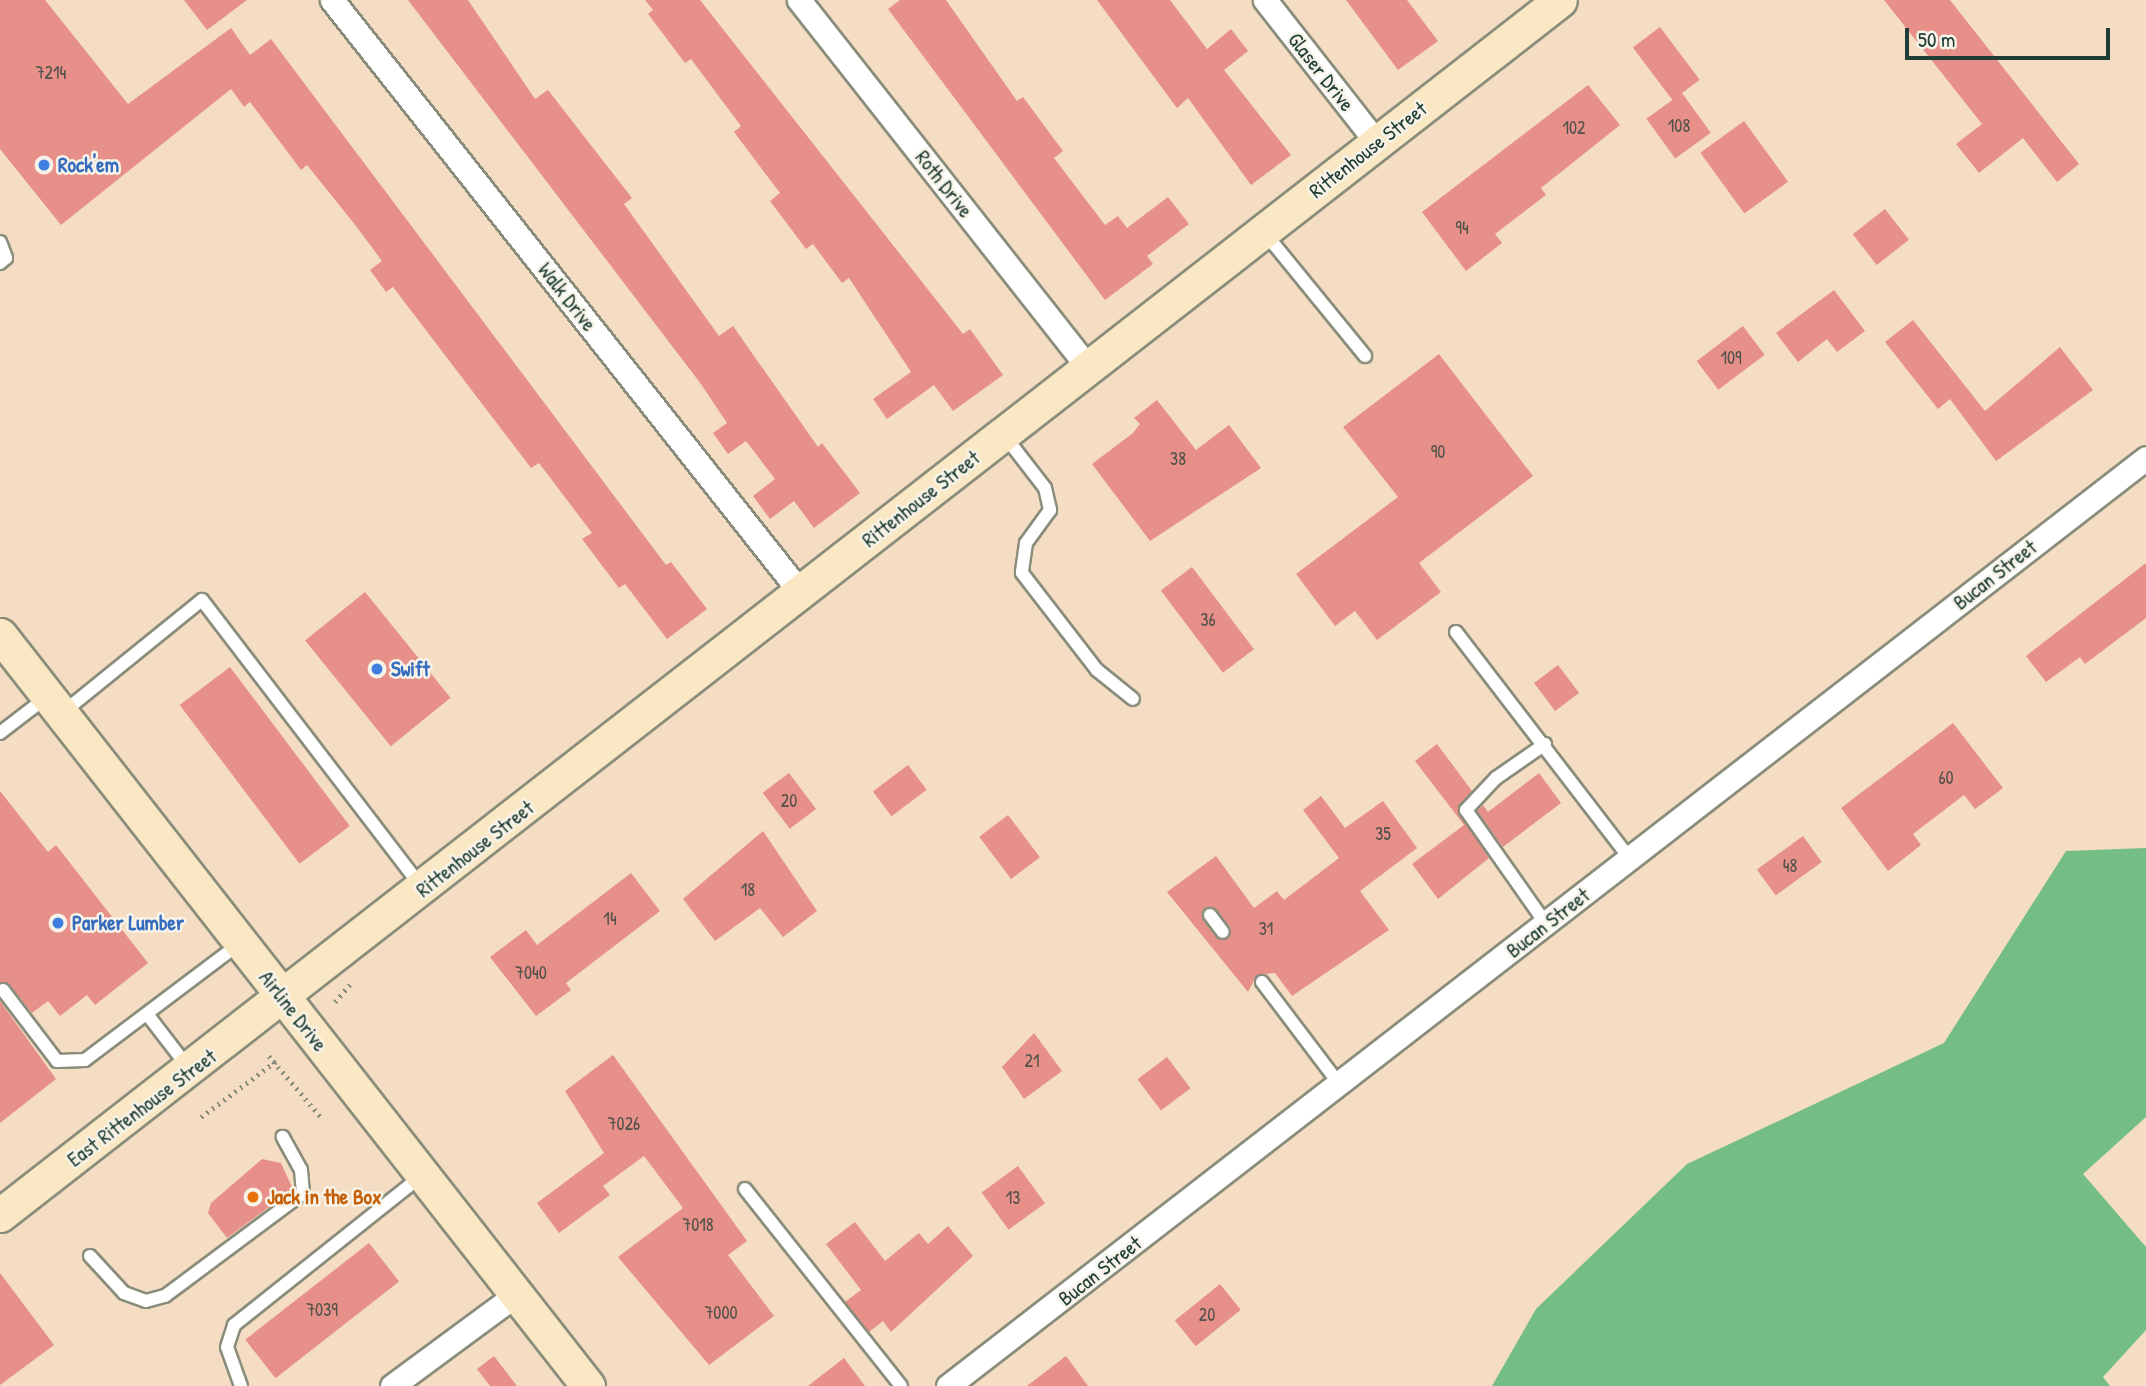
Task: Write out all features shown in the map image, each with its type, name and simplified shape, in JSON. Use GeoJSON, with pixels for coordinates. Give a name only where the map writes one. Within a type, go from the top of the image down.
{"type":"FeatureCollection","features":[{"type":"Feature","properties":{"kind":"street","name":"Walk Drive"},"geometry":{"type":"LineString","coordinates":[[332,0],[801,593]]}},
{"type":"Feature","properties":{"kind":"street","name":"Roth Drive"},"geometry":{"type":"LineString","coordinates":[[799,0],[1089,368]]}},
{"type":"Feature","properties":{"kind":"street","name":"Glaser Drive"},"geometry":{"type":"LineString","coordinates":[[1265,0],[1377,143]]}},
{"type":"Feature","properties":{"kind":"street","name":"Rittenhouse Street"},"geometry":{"type":"LineString","coordinates":[[283,1000],[1560,0]]}},
{"type":"Feature","properties":{"kind":"street","name":"Bucan Street"},"geometry":{"type":"LineString","coordinates":[[948,1386],[2146,458]]}},
{"type":"Feature","properties":{"kind":"street","name":"Airline Drive"},"geometry":{"type":"LineString","coordinates":[[0,635],[283,1000],[588,1386]]}},
{"type":"Feature","properties":{"kind":"street","name":"East Rittenhouse Street"},"geometry":{"type":"LineString","coordinates":[[0,1215],[283,1000]]}},
{"type":"Feature","properties":{"kind":"street"},"geometry":{"type":"LineString","coordinates":[[392,1386],[517,1294]]}},
{"type":"Feature","properties":{"kind":"lane"},"geometry":{"type":"LineString","coordinates":[[1263,232],[1365,356]]}},
{"type":"Feature","properties":{"kind":"lane"},"geometry":{"type":"LineString","coordinates":[[0,242],[6,258],[0,262]]}},
{"type":"Feature","properties":{"kind":"lane"},"geometry":{"type":"LineString","coordinates":[[1004,434],[1045,488],[1050,510],[1026,543],[1022,573],[1097,670],[1133,699]]}},
{"type":"Feature","properties":{"kind":"lane"},"geometry":{"type":"LineString","coordinates":[[0,733],[54,705],[202,600],[424,889]]}},
{"type":"Feature","properties":{"kind":"lane"},"geometry":{"type":"LineString","coordinates":[[1455,632],[1545,744],[1630,859]]}},
{"type":"Feature","properties":{"kind":"lane"},"geometry":{"type":"LineString","coordinates":[[1545,744],[1489,783],[1466,810],[1546,924]]}},
{"type":"Feature","properties":{"kind":"lane"},"geometry":{"type":"LineString","coordinates":[[1210,915],[1223,932]]}},
{"type":"Feature","properties":{"kind":"lane"},"geometry":{"type":"LineString","coordinates":[[3,990],[57,1061],[85,1060],[240,943]]}},
{"type":"Feature","properties":{"kind":"lane"},"geometry":{"type":"LineString","coordinates":[[1262,982],[1340,1084]]}},
{"type":"Feature","properties":{"kind":"lane"},"geometry":{"type":"LineString","coordinates":[[147,1014],[191,1071]]}},
{"type":"Feature","properties":{"kind":"lane"},"geometry":{"type":"LineString","coordinates":[[90,1256],[124,1293],[146,1301],[165,1296],[303,1193],[302,1170],[284,1137]]}},
{"type":"Feature","properties":{"kind":"lane"},"geometry":{"type":"LineString","coordinates":[[241,1386],[227,1347],[234,1325],[422,1175]]}},
{"type":"Feature","properties":{"kind":"lane"},"geometry":{"type":"LineString","coordinates":[[745,1189],[901,1386]]}},
{"type":"Feature","properties":{"kind":"path"},"geometry":{"type":"LineString","coordinates":[[269,1056],[322,1118]]}},
{"type":"Feature","properties":{"kind":"path"},"geometry":{"type":"LineString","coordinates":[[201,1117],[276,1061]]}},
{"type":"Feature","properties":{"kind":"green space"},"geometry":{"type":"Polygon","coordinates":[[[2146,848],[2146,1117],[2083,1174],[2146,1247],[2146,1330],[2103,1377],[2110,1386],[1492,1386],[1536,1309],[1687,1164],[1944,1043],[2066,851],[2146,848]]]}},
{"type":"Feature","properties":{"kind":"building"},"geometry":{"type":"Polygon","coordinates":[[[0,0],[45,0],[128,104],[231,28],[250,55],[271,39],[666,565],[671,562],[707,609],[667,639],[625,584],[619,588],[582,539],[592,533],[539,463],[531,468],[393,287],[386,292],[370,270],[382,261],[356,226],[307,165],[301,170],[250,102],[244,107],[231,89],[61,225],[0,149],[0,0]]]}},
{"type":"Feature","properties":{"kind":"building"},"geometry":{"type":"Polygon","coordinates":[[[184,0],[247,0],[207,30],[184,0]]]}},
{"type":"Feature","properties":{"kind":"building"},"geometry":{"type":"Polygon","coordinates":[[[408,0],[468,0],[535,99],[548,90],[632,198],[624,204],[719,336],[733,326],[818,447],[822,443],[860,493],[814,528],[794,501],[770,519],[753,496],[775,479],[746,441],[728,454],[713,433],[727,423],[701,384],[408,0]]]}},
{"type":"Feature","properties":{"kind":"building"},"geometry":{"type":"Polygon","coordinates":[[[645,0],[700,0],[963,334],[970,329],[1003,375],[953,411],[934,385],[887,419],[873,399],[911,372],[849,278],[842,283],[813,244],[806,249],[770,201],[780,193],[734,132],[741,126],[691,59],[685,63],[648,14],[653,10],[645,0]]]}},
{"type":"Feature","properties":{"kind":"building"},"geometry":{"type":"Polygon","coordinates":[[[900,0],[946,0],[1017,101],[1023,97],[1063,151],[1054,158],[1105,225],[1118,216],[1127,228],[1168,197],[1189,224],[1147,256],[1153,264],[1105,300],[888,9],[900,0]]]}},
{"type":"Feature","properties":{"kind":"building"},"geometry":{"type":"Polygon","coordinates":[[[1097,0],[1170,0],[1207,49],[1231,29],[1248,51],[1224,70],[1291,155],[1251,185],[1188,98],[1177,108],[1097,0]]]}},
{"type":"Feature","properties":{"kind":"building"},"geometry":{"type":"Polygon","coordinates":[[[1346,0],[1407,0],[1438,41],[1398,70],[1346,0]]]}},
{"type":"Feature","properties":{"kind":"building"},"geometry":{"type":"Polygon","coordinates":[[[1884,0],[1950,0],[2079,164],[2057,182],[2023,138],[1979,173],[1956,144],[1982,124],[1884,0]]]}},
{"type":"Feature","properties":{"kind":"building"},"geometry":{"type":"Polygon","coordinates":[[[1660,27],[1700,80],[1673,100],[1633,47],[1660,27]]]}},
{"type":"Feature","properties":{"kind":"building"},"geometry":{"type":"Polygon","coordinates":[[[1588,85],[1620,125],[1541,188],[1546,195],[1495,234],[1502,243],[1466,271],[1422,212],[1588,85]]]}},
{"type":"Feature","properties":{"kind":"building"},"geometry":{"type":"Polygon","coordinates":[[[1682,93],[1711,133],[1675,159],[1646,119],[1682,93]]]}},
{"type":"Feature","properties":{"kind":"building"},"geometry":{"type":"Polygon","coordinates":[[[1744,121],[1788,182],[1744,213],[1700,153],[1744,121]]]}},
{"type":"Feature","properties":{"kind":"building"},"geometry":{"type":"Polygon","coordinates":[[[1885,209],[1909,240],[1877,265],[1853,234],[1885,209]]]}},
{"type":"Feature","properties":{"kind":"building"},"geometry":{"type":"Polygon","coordinates":[[[1834,290],[1865,331],[1837,352],[1827,339],[1798,362],[1776,333],[1834,290]]]}},
{"type":"Feature","properties":{"kind":"building"},"geometry":{"type":"Polygon","coordinates":[[[1913,320],[1985,411],[2060,347],[2093,390],[1996,461],[1950,399],[1938,409],[1885,342],[1913,320]]]}},
{"type":"Feature","properties":{"kind":"building"},"geometry":{"type":"Polygon","coordinates":[[[1743,326],[1765,355],[1718,390],[1697,361],[1743,326]]]}},
{"type":"Feature","properties":{"kind":"building"},"geometry":{"type":"Polygon","coordinates":[[[1439,354],[1533,476],[1419,563],[1441,592],[1377,640],[1355,611],[1335,626],[1296,574],[1398,497],[1343,427],[1439,354]]]}},
{"type":"Feature","properties":{"kind":"building"},"geometry":{"type":"Polygon","coordinates":[[[1157,400],[1196,450],[1229,425],[1261,468],[1150,541],[1092,464],[1133,433],[1140,424],[1134,418],[1157,400]]]}},
{"type":"Feature","properties":{"kind":"building"},"geometry":{"type":"Polygon","coordinates":[[[2146,563],[2146,618],[2085,664],[2080,657],[2046,682],[2026,656],[2146,563]]]}},
{"type":"Feature","properties":{"kind":"building"},"geometry":{"type":"Polygon","coordinates":[[[1192,567],[1254,649],[1223,673],[1161,590],[1192,567]]]}},
{"type":"Feature","properties":{"kind":"building","name":"Swift"},"geometry":{"type":"Polygon","coordinates":[[[365,592],[451,698],[391,746],[305,640],[365,592]]]}},
{"type":"Feature","properties":{"kind":"building"},"geometry":{"type":"Polygon","coordinates":[[[1558,665],[1579,693],[1555,711],[1534,683],[1558,665]]]}},
{"type":"Feature","properties":{"kind":"building"},"geometry":{"type":"Polygon","coordinates":[[[230,667],[350,826],[299,864],[180,705],[230,667]]]}},
{"type":"Feature","properties":{"kind":"building"},"geometry":{"type":"Polygon","coordinates":[[[1953,723],[2003,788],[1975,809],[1964,795],[1913,834],[1921,845],[1888,871],[1841,808],[1953,723]]]}},
{"type":"Feature","properties":{"kind":"building"},"geometry":{"type":"Polygon","coordinates":[[[1437,744],[1472,791],[1458,812],[1489,858],[1438,899],[1412,864],[1464,825],[1415,761],[1437,744]]]}},
{"type":"Feature","properties":{"kind":"building"},"geometry":{"type":"Polygon","coordinates":[[[908,765],[927,790],[892,816],[873,791],[908,765]]]}},
{"type":"Feature","properties":{"kind":"building"},"geometry":{"type":"Polygon","coordinates":[[[789,773],[816,809],[790,829],[763,793],[789,773]]]}},
{"type":"Feature","properties":{"kind":"building"},"geometry":{"type":"Polygon","coordinates":[[[1539,773],[1561,803],[1503,847],[1477,811],[1483,805],[1488,812],[1539,773]]]}},
{"type":"Feature","properties":{"kind":"building","name":"Parker Lumber"},"geometry":{"type":"Polygon","coordinates":[[[0,791],[48,852],[56,845],[148,963],[95,1005],[87,995],[60,1016],[48,1001],[32,1013],[9,984],[0,982],[0,791]]]}},
{"type":"Feature","properties":{"kind":"building"},"geometry":{"type":"Polygon","coordinates":[[[1321,796],[1345,828],[1383,801],[1417,848],[1360,891],[1389,930],[1292,996],[1275,973],[1257,975],[1248,992],[1167,892],[1216,856],[1254,908],[1277,891],[1284,900],[1339,858],[1303,810],[1321,796]],[[1210,906],[1203,920],[1217,938],[1228,939],[1230,927],[1210,906]]]}},
{"type":"Feature","properties":{"kind":"building"},"geometry":{"type":"Polygon","coordinates":[[[1008,815],[1040,857],[1011,879],[979,837],[1008,815]]]}},
{"type":"Feature","properties":{"kind":"building"},"geometry":{"type":"Polygon","coordinates":[[[763,831],[817,911],[783,937],[760,908],[715,941],[683,899],[763,831]]]}},
{"type":"Feature","properties":{"kind":"building"},"geometry":{"type":"Polygon","coordinates":[[[1803,836],[1822,862],[1776,895],[1757,870],[1803,836]]]}},
{"type":"Feature","properties":{"kind":"building"},"geometry":{"type":"Polygon","coordinates":[[[631,873],[660,911],[566,983],[571,990],[536,1016],[490,957],[526,930],[537,945],[631,873]]]}},
{"type":"Feature","properties":{"kind":"building"},"geometry":{"type":"Polygon","coordinates":[[[0,1001],[56,1079],[0,1123],[0,1001]]]}},
{"type":"Feature","properties":{"kind":"building"},"geometry":{"type":"Polygon","coordinates":[[[1034,1033],[1062,1071],[1024,1099],[1002,1067],[1034,1033]]]}},
{"type":"Feature","properties":{"kind":"building"},"geometry":{"type":"Polygon","coordinates":[[[613,1055],[747,1241],[728,1255],[774,1316],[709,1365],[618,1257],[683,1208],[644,1156],[603,1186],[610,1195],[559,1233],[537,1203],[604,1153],[565,1091],[613,1055]]]}},
{"type":"Feature","properties":{"kind":"building"},"geometry":{"type":"Polygon","coordinates":[[[1167,1057],[1190,1088],[1161,1110],[1137,1079],[1167,1057]]]}},
{"type":"Feature","properties":{"kind":"building","name":"Jack in the Box"},"geometry":{"type":"Polygon","coordinates":[[[262,1159],[281,1163],[293,1189],[227,1238],[208,1213],[211,1203],[262,1159]]]}},
{"type":"Feature","properties":{"kind":"building"},"geometry":{"type":"Polygon","coordinates":[[[1018,1166],[1045,1203],[1009,1230],[982,1192],[1018,1166]]]}},
{"type":"Feature","properties":{"kind":"building"},"geometry":{"type":"Polygon","coordinates":[[[855,1222],[885,1261],[919,1233],[928,1244],[948,1226],[973,1256],[891,1332],[883,1321],[869,1332],[845,1302],[861,1290],[826,1244],[855,1222]]]}},
{"type":"Feature","properties":{"kind":"building"},"geometry":{"type":"Polygon","coordinates":[[[369,1243],[399,1282],[275,1378],[245,1340],[369,1243]]]}},
{"type":"Feature","properties":{"kind":"building"},"geometry":{"type":"Polygon","coordinates":[[[0,1273],[54,1345],[0,1385],[0,1273]]]}},
{"type":"Feature","properties":{"kind":"building"},"geometry":{"type":"Polygon","coordinates":[[[1220,1284],[1241,1310],[1196,1346],[1175,1321],[1220,1284]]]}},
{"type":"Feature","properties":{"kind":"building"},"geometry":{"type":"Polygon","coordinates":[[[494,1356],[517,1386],[490,1386],[477,1369],[494,1356]]]}},
{"type":"Feature","properties":{"kind":"building"},"geometry":{"type":"Polygon","coordinates":[[[1066,1356],[1088,1386],[1027,1386],[1066,1356]]]}},
{"type":"Feature","properties":{"kind":"building"},"geometry":{"type":"Polygon","coordinates":[[[844,1358],[865,1386],[808,1386],[844,1358]]]}},
{"type":"Feature","properties":{"kind":"place","name":"Rock'em"},"geometry":{"type":"Point","coordinates":[44,165]}},
{"type":"Feature","properties":{"kind":"place","name":"Swift"},"geometry":{"type":"Point","coordinates":[377,669]}},
{"type":"Feature","properties":{"kind":"place","name":"Parker Lumber"},"geometry":{"type":"Point","coordinates":[58,923]}},
{"type":"Feature","properties":{"kind":"place","name":"Jack in the Box"},"geometry":{"type":"Point","coordinates":[253,1197]}}]}
